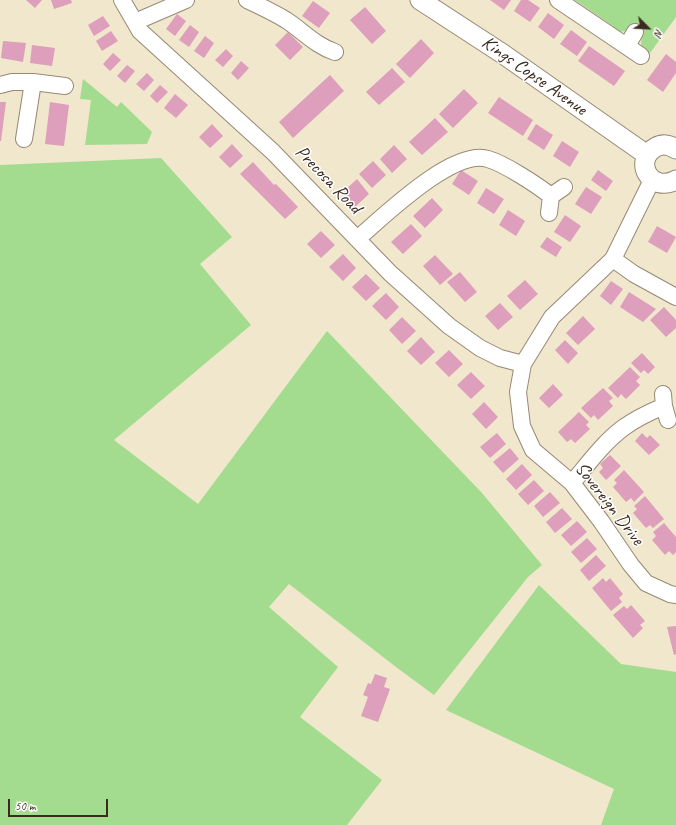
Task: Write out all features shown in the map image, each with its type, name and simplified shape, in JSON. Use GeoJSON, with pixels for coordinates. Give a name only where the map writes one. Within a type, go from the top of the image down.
{"type":"FeatureCollection","features":[{"type":"Feature","properties":{"kind":"street","name":"Precosa Road"},"geometry":{"type":"LineString","coordinates":[[122,0],[140,31],[273,152],[390,273],[449,326],[480,348],[500,358],[524,364]]}},
{"type":"Feature","properties":{"kind":"street"},"geometry":{"type":"LineString","coordinates":[[135,22],[186,0]]}},
{"type":"Feature","properties":{"kind":"street"},"geometry":{"type":"LineString","coordinates":[[247,0],[266,8],[287,20],[324,48],[335,52]]}},
{"type":"Feature","properties":{"kind":"street","name":"Kings Copse Avenue"},"geometry":{"type":"LineString","coordinates":[[420,0],[503,54],[647,155]]}},
{"type":"Feature","properties":{"kind":"street"},"geometry":{"type":"LineString","coordinates":[[558,0],[631,39],[641,56]]}},
{"type":"Feature","properties":{"kind":"street"},"geometry":{"type":"LineString","coordinates":[[0,85],[12,82],[33,82],[65,86]]}},
{"type":"Feature","properties":{"kind":"street"},"geometry":{"type":"LineString","coordinates":[[24,139],[33,82]]}},
{"type":"Feature","properties":{"kind":"street"},"geometry":{"type":"LineString","coordinates":[[676,149],[671,146],[657,146],[647,155],[645,162],[645,169],[652,180],[664,184],[676,180]]}},
{"type":"Feature","properties":{"kind":"street"},"geometry":{"type":"LineString","coordinates":[[357,239],[412,192],[447,168],[467,159],[488,158],[539,187],[551,196]]}},
{"type":"Feature","properties":{"kind":"street","name":"Sovereign Drive"},"geometry":{"type":"LineString","coordinates":[[652,180],[613,259],[552,317],[524,364],[518,392],[522,426],[534,450],[572,483],[601,521],[631,565],[646,582],[670,594],[676,595]]}},
{"type":"Feature","properties":{"kind":"street"},"geometry":{"type":"LineString","coordinates":[[549,213],[551,196],[564,187]]}},
{"type":"Feature","properties":{"kind":"street"},"geometry":{"type":"LineString","coordinates":[[613,259],[634,274],[676,297]]}},
{"type":"Feature","properties":{"kind":"street"},"geometry":{"type":"LineString","coordinates":[[572,483],[600,450],[623,428],[645,414],[665,406]]}},
{"type":"Feature","properties":{"kind":"green space"},"geometry":{"type":"Polygon","coordinates":[[[575,0],[676,0],[676,17],[650,53],[641,46],[642,30],[615,32],[613,26],[575,0]]]}},
{"type":"Feature","properties":{"kind":"green space"},"geometry":{"type":"Polygon","coordinates":[[[83,79],[117,107],[121,102],[152,132],[147,144],[85,145],[91,100],[80,99],[83,79]]]}},
{"type":"Feature","properties":{"kind":"green space"},"geometry":{"type":"Polygon","coordinates":[[[161,158],[232,237],[200,264],[251,325],[114,440],[198,504],[327,331],[482,493],[542,565],[528,577],[434,695],[289,584],[269,607],[338,667],[300,717],[382,780],[347,825],[0,825],[0,165],[161,158]]]}},
{"type":"Feature","properties":{"kind":"green space"},"geometry":{"type":"Polygon","coordinates":[[[539,585],[621,664],[676,672],[676,825],[601,825],[614,789],[446,710],[539,585]]]}},
{"type":"Feature","properties":{"kind":"building"},"geometry":{"type":"Polygon","coordinates":[[[26,0],[42,0],[35,8],[26,0]]]}},
{"type":"Feature","properties":{"kind":"building"},"geometry":{"type":"Polygon","coordinates":[[[51,0],[71,0],[72,3],[54,9],[51,0]]]}},
{"type":"Feature","properties":{"kind":"building"},"geometry":{"type":"Polygon","coordinates":[[[490,0],[511,0],[504,10],[490,0]]]}},
{"type":"Feature","properties":{"kind":"building"},"geometry":{"type":"Polygon","coordinates":[[[521,0],[528,0],[540,8],[530,22],[514,11],[521,0]]]}},
{"type":"Feature","properties":{"kind":"building"},"geometry":{"type":"Polygon","coordinates":[[[313,1],[330,13],[319,28],[302,16],[313,1]]]}},
{"type":"Feature","properties":{"kind":"building"},"geometry":{"type":"Polygon","coordinates":[[[365,7],[386,31],[372,44],[350,20],[365,7]]]}},
{"type":"Feature","properties":{"kind":"building"},"geometry":{"type":"Polygon","coordinates":[[[548,13],[564,25],[554,39],[538,27],[548,13]]]}},
{"type":"Feature","properties":{"kind":"building"},"geometry":{"type":"Polygon","coordinates":[[[177,14],[186,21],[175,36],[166,29],[177,14]]]}},
{"type":"Feature","properties":{"kind":"building"},"geometry":{"type":"Polygon","coordinates":[[[103,16],[110,26],[94,36],[88,25],[103,16]]]}},
{"type":"Feature","properties":{"kind":"building"},"geometry":{"type":"Polygon","coordinates":[[[190,25],[199,32],[189,47],[179,40],[190,25]]]}},
{"type":"Feature","properties":{"kind":"building"},"geometry":{"type":"Polygon","coordinates":[[[571,30],[587,42],[577,56],[560,44],[571,30]]]}},
{"type":"Feature","properties":{"kind":"building"},"geometry":{"type":"Polygon","coordinates":[[[111,31],[118,41],[102,51],[96,41],[111,31]]]}},
{"type":"Feature","properties":{"kind":"building"},"geometry":{"type":"Polygon","coordinates":[[[288,32],[303,47],[290,60],[275,45],[288,32]]]}},
{"type":"Feature","properties":{"kind":"building"},"geometry":{"type":"Polygon","coordinates":[[[205,36],[214,43],[204,58],[194,51],[205,36]]]}},
{"type":"Feature","properties":{"kind":"building"},"geometry":{"type":"Polygon","coordinates":[[[421,39],[434,53],[410,78],[396,64],[421,39]]]}},
{"type":"Feature","properties":{"kind":"building"},"geometry":{"type":"Polygon","coordinates":[[[3,41],[26,43],[23,62],[1,58],[3,41]]]}},
{"type":"Feature","properties":{"kind":"building"},"geometry":{"type":"Polygon","coordinates":[[[32,45],[55,48],[52,66],[30,63],[32,45]]]}},
{"type":"Feature","properties":{"kind":"building"},"geometry":{"type":"Polygon","coordinates":[[[589,46],[625,71],[614,86],[578,61],[589,46]]]}},
{"type":"Feature","properties":{"kind":"building"},"geometry":{"type":"Polygon","coordinates":[[[226,49],[233,56],[223,67],[215,60],[226,49]]]}},
{"type":"Feature","properties":{"kind":"building"},"geometry":{"type":"Polygon","coordinates":[[[113,53],[121,60],[110,71],[103,64],[113,53]]]}},
{"type":"Feature","properties":{"kind":"building"},"geometry":{"type":"Polygon","coordinates":[[[666,54],[676,62],[676,73],[663,92],[647,80],[666,54]]]}},
{"type":"Feature","properties":{"kind":"building"},"geometry":{"type":"Polygon","coordinates":[[[241,61],[249,68],[238,80],[231,73],[241,61]]]}},
{"type":"Feature","properties":{"kind":"building"},"geometry":{"type":"Polygon","coordinates":[[[127,65],[135,71],[125,83],[117,76],[127,65]]]}},
{"type":"Feature","properties":{"kind":"building"},"geometry":{"type":"Polygon","coordinates":[[[392,68],[405,82],[379,105],[366,92],[392,68]]]}},
{"type":"Feature","properties":{"kind":"building"},"geometry":{"type":"Polygon","coordinates":[[[147,73],[154,80],[144,91],[136,84],[147,73]]]}},
{"type":"Feature","properties":{"kind":"building"},"geometry":{"type":"Polygon","coordinates":[[[330,75],[344,91],[293,138],[279,122],[330,75]]]}},
{"type":"Feature","properties":{"kind":"building"},"geometry":{"type":"Polygon","coordinates":[[[160,85],[168,92],[157,103],[150,96],[160,85]]]}},
{"type":"Feature","properties":{"kind":"building"},"geometry":{"type":"Polygon","coordinates":[[[464,89],[478,103],[453,128],[439,114],[464,89]]]}},
{"type":"Feature","properties":{"kind":"building"},"geometry":{"type":"Polygon","coordinates":[[[175,94],[188,105],[176,118],[164,108],[175,94]]]}},
{"type":"Feature","properties":{"kind":"building"},"geometry":{"type":"Polygon","coordinates":[[[499,97],[533,120],[523,136],[488,113],[499,97]]]}},
{"type":"Feature","properties":{"kind":"building"},"geometry":{"type":"Polygon","coordinates":[[[0,102],[6,102],[1,141],[0,141],[0,102]]]}},
{"type":"Feature","properties":{"kind":"building"},"geometry":{"type":"Polygon","coordinates":[[[50,102],[69,105],[64,146],[45,144],[50,102]]]}},
{"type":"Feature","properties":{"kind":"building"},"geometry":{"type":"Polygon","coordinates":[[[435,118],[448,132],[422,155],[409,142],[435,118]]]}},
{"type":"Feature","properties":{"kind":"building"},"geometry":{"type":"Polygon","coordinates":[[[212,124],[223,136],[210,148],[199,137],[212,124]]]}},
{"type":"Feature","properties":{"kind":"building"},"geometry":{"type":"Polygon","coordinates":[[[536,124],[553,135],[544,150],[527,139],[536,124]]]}},
{"type":"Feature","properties":{"kind":"building"},"geometry":{"type":"Polygon","coordinates":[[[562,141],[579,152],[570,167],[553,156],[562,141]]]}},
{"type":"Feature","properties":{"kind":"building"},"geometry":{"type":"Polygon","coordinates":[[[232,144],[243,156],[230,168],[219,157],[232,144]]]}},
{"type":"Feature","properties":{"kind":"building"},"geometry":{"type":"Polygon","coordinates":[[[394,145],[407,159],[392,173],[380,159],[394,145]]]}},
{"type":"Feature","properties":{"kind":"building"},"geometry":{"type":"Polygon","coordinates":[[[373,161],[386,175],[372,188],[359,174],[373,161]]]}},
{"type":"Feature","properties":{"kind":"building"},"geometry":{"type":"Polygon","coordinates":[[[253,162],[274,185],[276,184],[298,207],[285,219],[240,174],[253,162]]]}},
{"type":"Feature","properties":{"kind":"building"},"geometry":{"type":"Polygon","coordinates":[[[461,170],[478,181],[469,195],[452,184],[461,170]]]}},
{"type":"Feature","properties":{"kind":"building"},"geometry":{"type":"Polygon","coordinates":[[[598,170],[613,181],[606,191],[591,180],[598,170]]]}},
{"type":"Feature","properties":{"kind":"building"},"geometry":{"type":"Polygon","coordinates":[[[357,179],[369,194],[355,207],[342,193],[357,179]]]}},
{"type":"Feature","properties":{"kind":"building"},"geometry":{"type":"Polygon","coordinates":[[[586,187],[602,197],[591,214],[575,204],[586,187]]]}},
{"type":"Feature","properties":{"kind":"building"},"geometry":{"type":"Polygon","coordinates":[[[486,188],[504,199],[494,214],[477,203],[486,188]]]}},
{"type":"Feature","properties":{"kind":"building"},"geometry":{"type":"Polygon","coordinates":[[[432,198],[443,210],[425,228],[413,216],[432,198]]]}},
{"type":"Feature","properties":{"kind":"building"},"geometry":{"type":"Polygon","coordinates":[[[508,210],[525,221],[516,236],[499,225],[508,210]]]}},
{"type":"Feature","properties":{"kind":"building"},"geometry":{"type":"Polygon","coordinates":[[[565,215],[581,226],[570,242],[554,232],[565,215]]]}},
{"type":"Feature","properties":{"kind":"building"},"geometry":{"type":"Polygon","coordinates":[[[411,224],[422,236],[403,254],[391,242],[411,224]]]}},
{"type":"Feature","properties":{"kind":"building"},"geometry":{"type":"Polygon","coordinates":[[[657,226],[676,237],[667,253],[648,242],[657,226]]]}},
{"type":"Feature","properties":{"kind":"building"},"geometry":{"type":"Polygon","coordinates":[[[321,231],[335,245],[321,258],[307,244],[321,231]]]}},
{"type":"Feature","properties":{"kind":"building"},"geometry":{"type":"Polygon","coordinates":[[[547,237],[562,247],[556,257],[540,247],[547,237]]]}},
{"type":"Feature","properties":{"kind":"building"},"geometry":{"type":"Polygon","coordinates":[[[343,254],[356,268],[343,281],[329,267],[343,254]]]}},
{"type":"Feature","properties":{"kind":"building"},"geometry":{"type":"Polygon","coordinates":[[[435,255],[453,274],[440,285],[423,266],[435,255]]]}},
{"type":"Feature","properties":{"kind":"building"},"geometry":{"type":"Polygon","coordinates":[[[460,272],[477,292],[465,302],[447,282],[460,272]]]}},
{"type":"Feature","properties":{"kind":"building"},"geometry":{"type":"Polygon","coordinates":[[[366,274],[380,288],[366,301],[352,287],[366,274]]]}},
{"type":"Feature","properties":{"kind":"building"},"geometry":{"type":"Polygon","coordinates":[[[525,280],[538,294],[520,310],[507,296],[525,280]]]}},
{"type":"Feature","properties":{"kind":"building"},"geometry":{"type":"Polygon","coordinates":[[[611,281],[623,289],[611,305],[600,296],[611,281]]]}},
{"type":"Feature","properties":{"kind":"building"},"geometry":{"type":"Polygon","coordinates":[[[629,292],[656,309],[643,322],[620,307],[629,292]]]}},
{"type":"Feature","properties":{"kind":"building"},"geometry":{"type":"Polygon","coordinates":[[[386,293],[399,307],[386,320],[372,306],[386,293]]]}},
{"type":"Feature","properties":{"kind":"building"},"geometry":{"type":"Polygon","coordinates":[[[500,303],[513,317],[498,330],[485,316],[500,303]]]}},
{"type":"Feature","properties":{"kind":"building"},"geometry":{"type":"Polygon","coordinates":[[[664,307],[676,320],[676,328],[666,337],[650,320],[664,307]]]}},
{"type":"Feature","properties":{"kind":"building"},"geometry":{"type":"Polygon","coordinates":[[[583,316],[595,329],[578,345],[566,333],[583,316]]]}},
{"type":"Feature","properties":{"kind":"building"},"geometry":{"type":"Polygon","coordinates":[[[402,317],[416,331],[402,344],[389,330],[402,317]]]}},
{"type":"Feature","properties":{"kind":"building"},"geometry":{"type":"Polygon","coordinates":[[[421,337],[435,352],[421,365],[407,351],[421,337]]]}},
{"type":"Feature","properties":{"kind":"building"},"geometry":{"type":"Polygon","coordinates":[[[565,340],[578,353],[568,364],[555,350],[565,340]]]}},
{"type":"Feature","properties":{"kind":"building"},"geometry":{"type":"Polygon","coordinates":[[[449,350],[463,364],[449,377],[435,363],[449,350]]]}},
{"type":"Feature","properties":{"kind":"building"},"geometry":{"type":"Polygon","coordinates":[[[642,353],[655,367],[648,374],[644,370],[641,373],[631,363],[642,353]]]}},
{"type":"Feature","properties":{"kind":"building"},"geometry":{"type":"Polygon","coordinates":[[[630,367],[640,377],[636,381],[640,385],[626,399],[621,394],[618,398],[608,388],[630,367]]]}},
{"type":"Feature","properties":{"kind":"building"},"geometry":{"type":"Polygon","coordinates":[[[471,372],[485,386],[471,399],[457,385],[471,372]]]}},
{"type":"Feature","properties":{"kind":"building"},"geometry":{"type":"Polygon","coordinates":[[[553,384],[563,395],[549,408],[539,398],[553,384]]]}},
{"type":"Feature","properties":{"kind":"building"},"geometry":{"type":"Polygon","coordinates":[[[603,388],[613,398],[609,401],[613,406],[598,420],[594,415],[591,418],[581,408],[603,388]]]}},
{"type":"Feature","properties":{"kind":"building"},"geometry":{"type":"Polygon","coordinates":[[[484,402],[498,417],[486,429],[472,414],[484,402]]]}},
{"type":"Feature","properties":{"kind":"building"},"geometry":{"type":"Polygon","coordinates":[[[579,412],[589,422],[586,425],[590,429],[575,443],[571,439],[567,442],[558,432],[579,412]]]}},
{"type":"Feature","properties":{"kind":"building"},"geometry":{"type":"Polygon","coordinates":[[[497,433],[506,444],[490,458],[480,447],[497,433]]]}},
{"type":"Feature","properties":{"kind":"building"},"geometry":{"type":"Polygon","coordinates":[[[642,433],[647,438],[650,435],[660,445],[649,455],[635,441],[642,433]]]}},
{"type":"Feature","properties":{"kind":"building"},"geometry":{"type":"Polygon","coordinates":[[[510,448],[519,459],[503,473],[493,462],[510,448]]]}},
{"type":"Feature","properties":{"kind":"building"},"geometry":{"type":"Polygon","coordinates":[[[610,455],[621,466],[606,480],[599,472],[603,468],[600,464],[610,455]]]}},
{"type":"Feature","properties":{"kind":"building"},"geometry":{"type":"Polygon","coordinates":[[[522,464],[532,475],[516,490],[506,479],[522,464]]]}},
{"type":"Feature","properties":{"kind":"building"},"geometry":{"type":"Polygon","coordinates":[[[624,470],[644,492],[634,502],[631,498],[626,502],[613,487],[617,483],[614,480],[624,470]]]}},
{"type":"Feature","properties":{"kind":"building"},"geometry":{"type":"Polygon","coordinates":[[[534,480],[544,491],[528,505],[518,494],[534,480]]]}},
{"type":"Feature","properties":{"kind":"building"},"geometry":{"type":"Polygon","coordinates":[[[550,492],[560,503],[543,517],[534,506],[550,492]]]}},
{"type":"Feature","properties":{"kind":"building"},"geometry":{"type":"Polygon","coordinates":[[[645,496],[664,519],[653,528],[650,525],[646,528],[633,513],[637,509],[634,506],[645,496]]]}},
{"type":"Feature","properties":{"kind":"building"},"geometry":{"type":"Polygon","coordinates":[[[562,508],[572,519],[555,533],[546,522],[562,508]]]}},
{"type":"Feature","properties":{"kind":"building"},"geometry":{"type":"Polygon","coordinates":[[[577,521],[587,532],[571,546],[561,535],[577,521]]]}},
{"type":"Feature","properties":{"kind":"building"},"geometry":{"type":"Polygon","coordinates":[[[664,523],[676,537],[676,552],[673,555],[669,551],[665,555],[652,540],[656,536],[653,532],[664,523]]]}},
{"type":"Feature","properties":{"kind":"building"},"geometry":{"type":"Polygon","coordinates":[[[587,538],[597,549],[581,563],[571,552],[587,538]]]}},
{"type":"Feature","properties":{"kind":"building"},"geometry":{"type":"Polygon","coordinates":[[[596,555],[606,566],[589,581],[580,570],[596,555]]]}},
{"type":"Feature","properties":{"kind":"building"},"geometry":{"type":"Polygon","coordinates":[[[603,578],[606,582],[610,578],[623,594],[619,598],[622,602],[611,611],[592,588],[603,578]]]}},
{"type":"Feature","properties":{"kind":"building"},"geometry":{"type":"Polygon","coordinates":[[[631,605],[645,621],[640,625],[643,628],[633,638],[613,615],[624,606],[627,609],[631,605]]]}},
{"type":"Feature","properties":{"kind":"building"},"geometry":{"type":"Polygon","coordinates":[[[676,626],[676,654],[674,655],[667,627],[676,626]]]}},
{"type":"Feature","properties":{"kind":"building"},"geometry":{"type":"Polygon","coordinates":[[[375,674],[387,678],[384,687],[390,689],[378,722],[361,716],[368,697],[363,695],[368,683],[371,684],[375,674]]]}}]}
